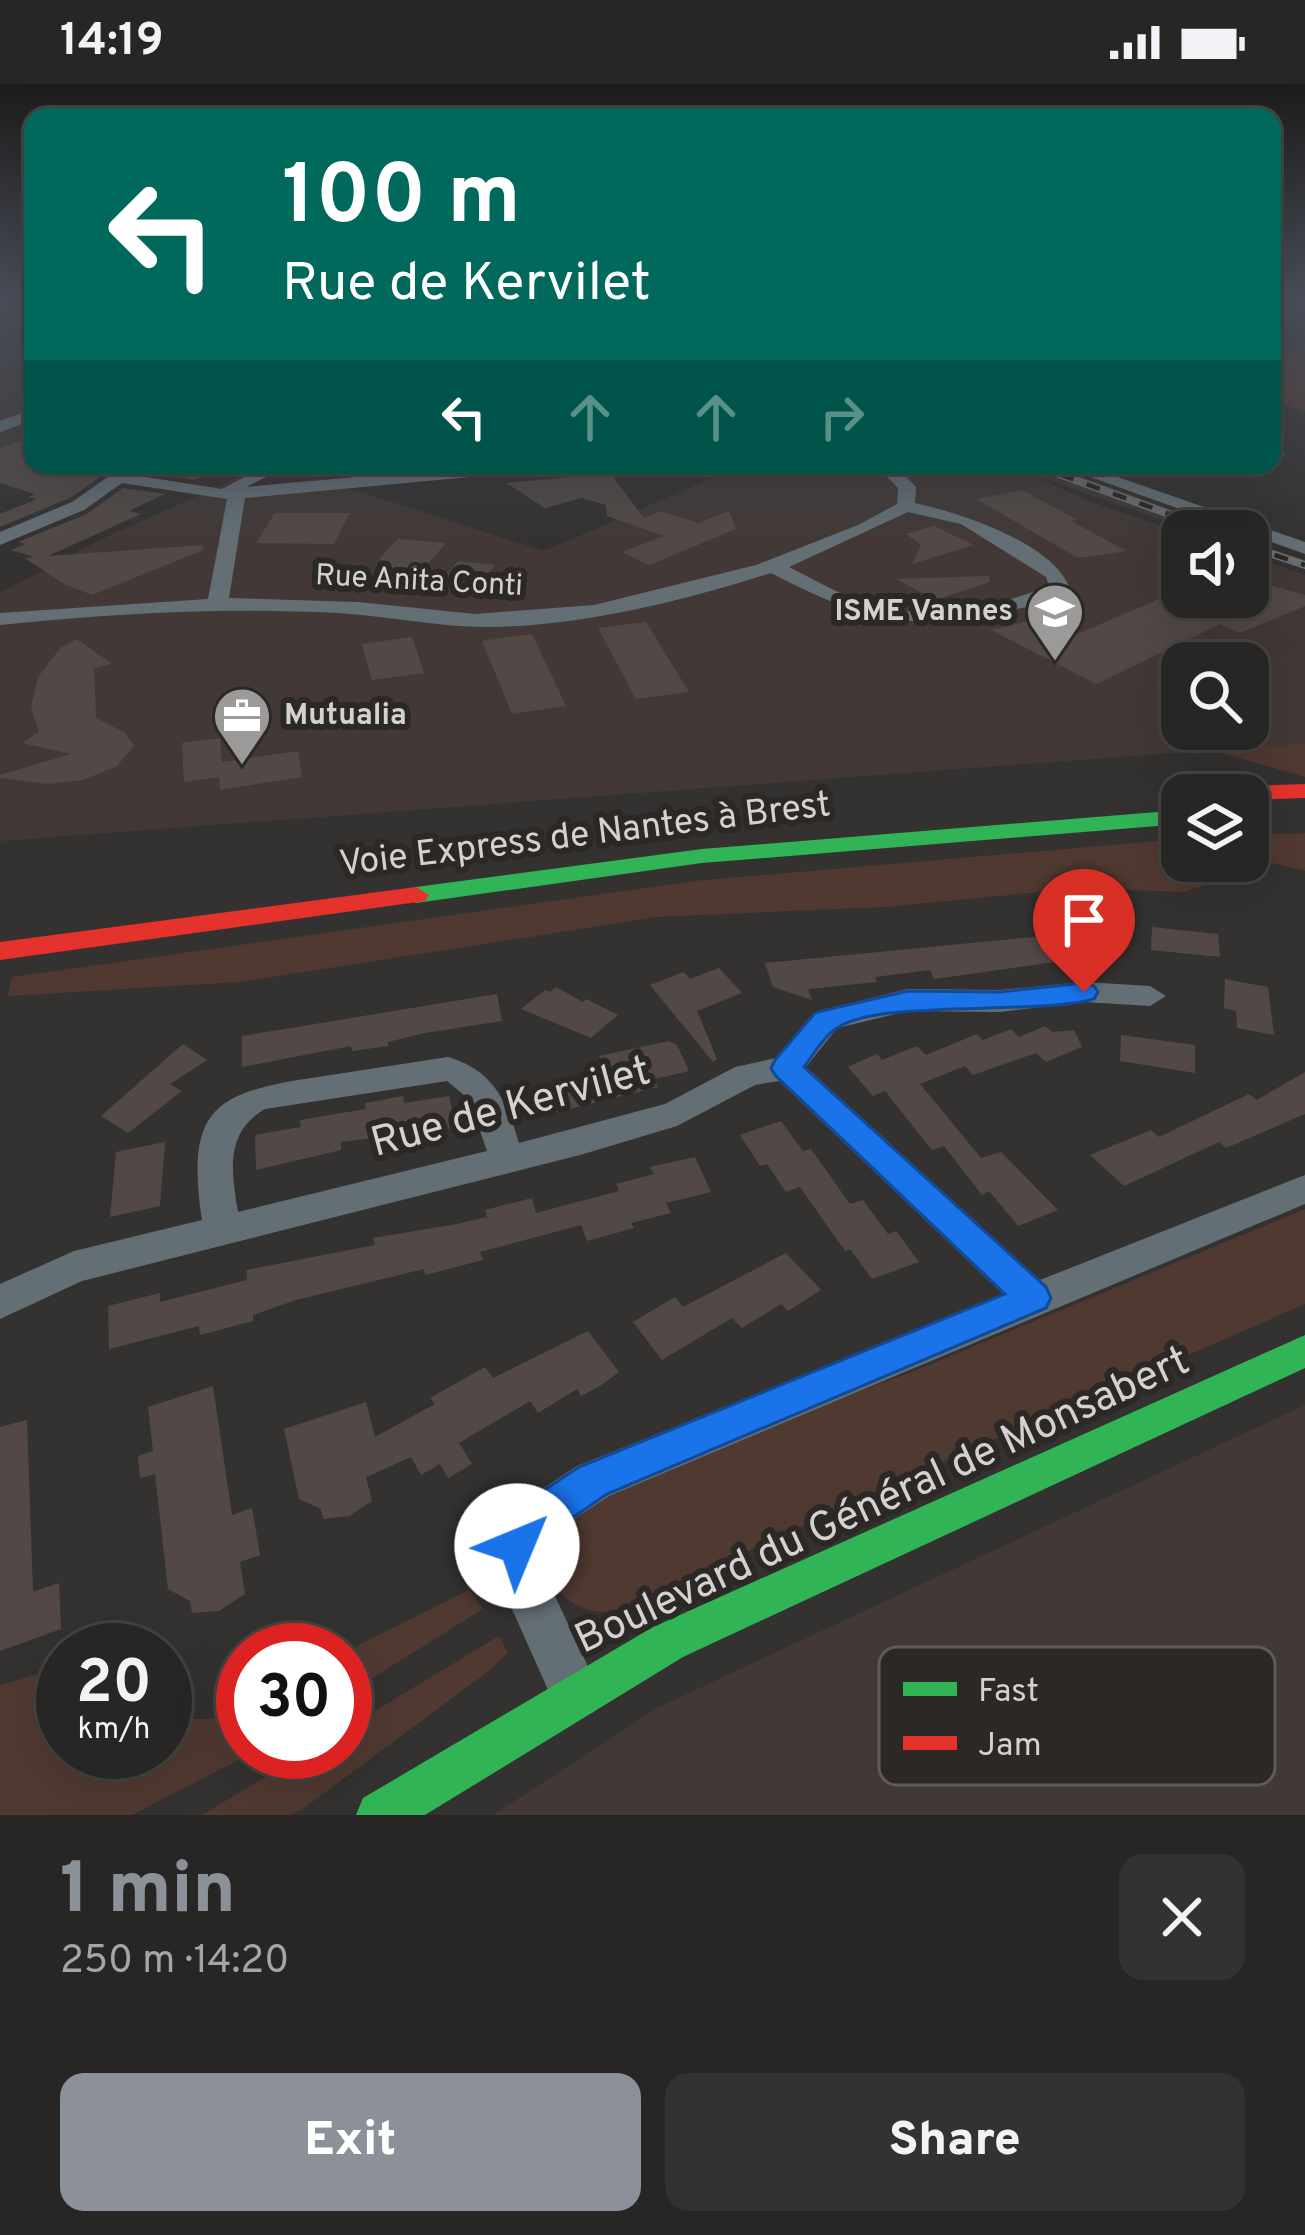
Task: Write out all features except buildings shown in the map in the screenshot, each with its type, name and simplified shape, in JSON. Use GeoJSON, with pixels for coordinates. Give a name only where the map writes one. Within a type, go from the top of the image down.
{"type":"FeatureCollection","features":[{"type":"Feature","properties":{"kind":"main road"},"geometry":{"type":"LineString","coordinates":[[1269,792],[1305,791]]}},
{"type":"Feature","properties":{"kind":"main road","name":"Voie Express de Nantes à Brest"},"geometry":{"type":"LineString","coordinates":[[0,925],[644,840],[933,812],[1161,797]]}},
{"type":"Feature","properties":{"kind":"main road"},"geometry":{"type":"LineString","coordinates":[[1269,813],[1305,811]]}},
{"type":"Feature","properties":{"kind":"main road","name":"Voie Express de Nantes à Brest"},"geometry":{"type":"LineString","coordinates":[[0,951],[658,860],[890,837],[1161,818]]}},
{"type":"Feature","properties":{"kind":"main road","name":"Boulevard du Général de Monsabert"},"geometry":{"type":"LineString","coordinates":[[380,1815],[668,1642],[1305,1351]]}},
{"type":"Feature","properties":{"kind":"street"},"geometry":{"type":"LineString","coordinates":[[0,539],[77,506],[125,474]]}},
{"type":"Feature","properties":{"kind":"street"},"geometry":{"type":"LineString","coordinates":[[138,474],[204,495],[449,474]]}},
{"type":"Feature","properties":{"kind":"street"},"geometry":{"type":"LineString","coordinates":[[217,605],[237,484],[261,474]]}},
{"type":"Feature","properties":{"kind":"street"},"geometry":{"type":"LineString","coordinates":[[774,567],[866,612],[894,620],[952,616],[1060,589],[1055,574],[967,520],[906,506],[907,487],[894,474]]}},
{"type":"Feature","properties":{"kind":"street"},"geometry":{"type":"LineString","coordinates":[[1092,474],[1305,548]]}},
{"type":"Feature","properties":{"kind":"street","name":"Rue Anita Conti"},"geometry":{"type":"LineString","coordinates":[[1,619],[217,605],[305,605],[461,620],[529,619],[661,596],[774,567],[837,544],[906,506]]}},
{"type":"Feature","properties":{"kind":"street"},"geometry":{"type":"LineString","coordinates":[[1033,1298],[786,1068],[826,1020],[908,1000],[1000,1001],[1084,992],[1150,996]]}},
{"type":"Feature","properties":{"kind":"street","name":"Rue de Kervilet"},"geometry":{"type":"LineString","coordinates":[[0,1303],[74,1267],[677,1113],[747,1075],[786,1068]]}},
{"type":"Feature","properties":{"kind":"street"},"geometry":{"type":"LineString","coordinates":[[222,1228],[213,1160],[220,1128],[239,1105],[256,1098],[448,1069],[464,1071],[483,1089],[507,1160]]}},
{"type":"Feature","properties":{"kind":"street"},"geometry":{"type":"LineString","coordinates":[[576,1694],[531,1598],[517,1546],[537,1518],[593,1481],[1305,1189]]}},
{"type":"Feature","properties":{"kind":"shaded area"},"geometry":{"type":"Polygon","coordinates":[[[0,381],[24,381],[24,474],[0,483],[0,381]]]}},
{"type":"Feature","properties":{"kind":"shaded area"},"geometry":{"type":"Polygon","coordinates":[[[1284,381],[1305,381],[1305,412],[1281,404],[1284,381]]]}},
{"type":"Feature","properties":{"kind":"shaded area"},"geometry":{"type":"Polygon","coordinates":[[[722,474],[1030,474],[1161,526],[1161,618],[1269,618],[1269,563],[1305,575],[1305,743],[1269,746],[1269,642],[1161,642],[1161,750],[1212,750],[0,841],[0,593],[100,540],[239,477],[249,487],[320,479],[544,551],[722,474]]]}},
{"type":"Feature","properties":{"kind":"shaded area"},"geometry":{"type":"Polygon","coordinates":[[[1030,474],[1074,474],[1171,510],[1161,510],[1161,519],[1030,474]]]}},
{"type":"Feature","properties":{"kind":"shaded area"},"geometry":{"type":"Polygon","coordinates":[[[1305,743],[1305,777],[1212,750],[1269,750],[1269,746],[1305,743]]]}},
{"type":"Feature","properties":{"kind":"shaded area"},"geometry":{"type":"Polygon","coordinates":[[[1305,833],[1305,871],[1269,864],[1269,834],[1305,833]]]}},
{"type":"Feature","properties":{"kind":"shaded area"},"geometry":{"type":"Polygon","coordinates":[[[1161,841],[1161,882],[1215,882],[1184,892],[1082,888],[884,907],[657,917],[240,982],[8,996],[12,977],[694,881],[1161,841]]]}},
{"type":"Feature","properties":{"kind":"shaded area"},"geometry":{"type":"Polygon","coordinates":[[[1305,1209],[1305,1304],[901,1480],[619,1611],[580,1606],[568,1600],[553,1581],[549,1568],[552,1546],[563,1526],[584,1506],[771,1423],[912,1372],[1305,1209]]]}},
{"type":"Feature","properties":{"kind":"shaded area"},"geometry":{"type":"Polygon","coordinates":[[[1305,1405],[1305,1815],[493,1815],[659,1707],[1305,1405]]]}},
{"type":"Feature","properties":{"kind":"shaded area"},"geometry":{"type":"Polygon","coordinates":[[[469,1590],[483,1609],[372,1678],[372,1638],[469,1590]]]}},
{"type":"Feature","properties":{"kind":"shaded area"},"geometry":{"type":"Polygon","coordinates":[[[499,1636],[508,1653],[372,1758],[372,1713],[499,1636]]]}},
{"type":"Feature","properties":{"kind":"shaded area"},"geometry":{"type":"Polygon","coordinates":[[[36,1675],[36,1779],[192,1779],[192,1719],[216,1716],[216,1772],[132,1815],[0,1815],[0,1685],[36,1675]]]}},
{"type":"Feature","properties":{"kind":"shaded area"},"geometry":{"type":"Polygon","coordinates":[[[262,1779],[343,1779],[291,1815],[202,1815],[262,1779]]]}},
{"type":"Feature","properties":{"kind":"railway"},"geometry":{"type":"LineString","coordinates":[[1059,474],[1161,511]]}},
{"type":"Feature","properties":{"kind":"railway"},"geometry":{"type":"LineString","coordinates":[[1269,553],[1305,565]]}},
{"type":"Feature","properties":{"kind":"traffic: fast"},"geometry":{"type":"LineString","coordinates":[[416,895],[702,856],[1161,819]]}},
{"type":"Feature","properties":{"kind":"traffic: fast"},"geometry":{"type":"LineString","coordinates":[[380,1815],[668,1642],[1305,1351]]}},
{"type":"Feature","properties":{"kind":"traffic: jam"},"geometry":{"type":"LineString","coordinates":[[1269,792],[1305,791]]}},
{"type":"Feature","properties":{"kind":"traffic: jam"},"geometry":{"type":"LineString","coordinates":[[0,951],[416,895]]}},
{"type":"Feature","properties":{"kind":"place","name":"ISME Vannes"},"geometry":{"type":"Point","coordinates":[1055,663]}},
{"type":"Feature","properties":{"kind":"place","name":"Mutualia"},"geometry":{"type":"Point","coordinates":[242,767]}},
{"type":"Feature","properties":{"kind":"route"},"geometry":{"type":"LineString","coordinates":[[517,1546],[537,1518],[593,1481],[1033,1298],[786,1068],[826,1020],[908,1000],[1000,1001],[1084,992]]}}]}
